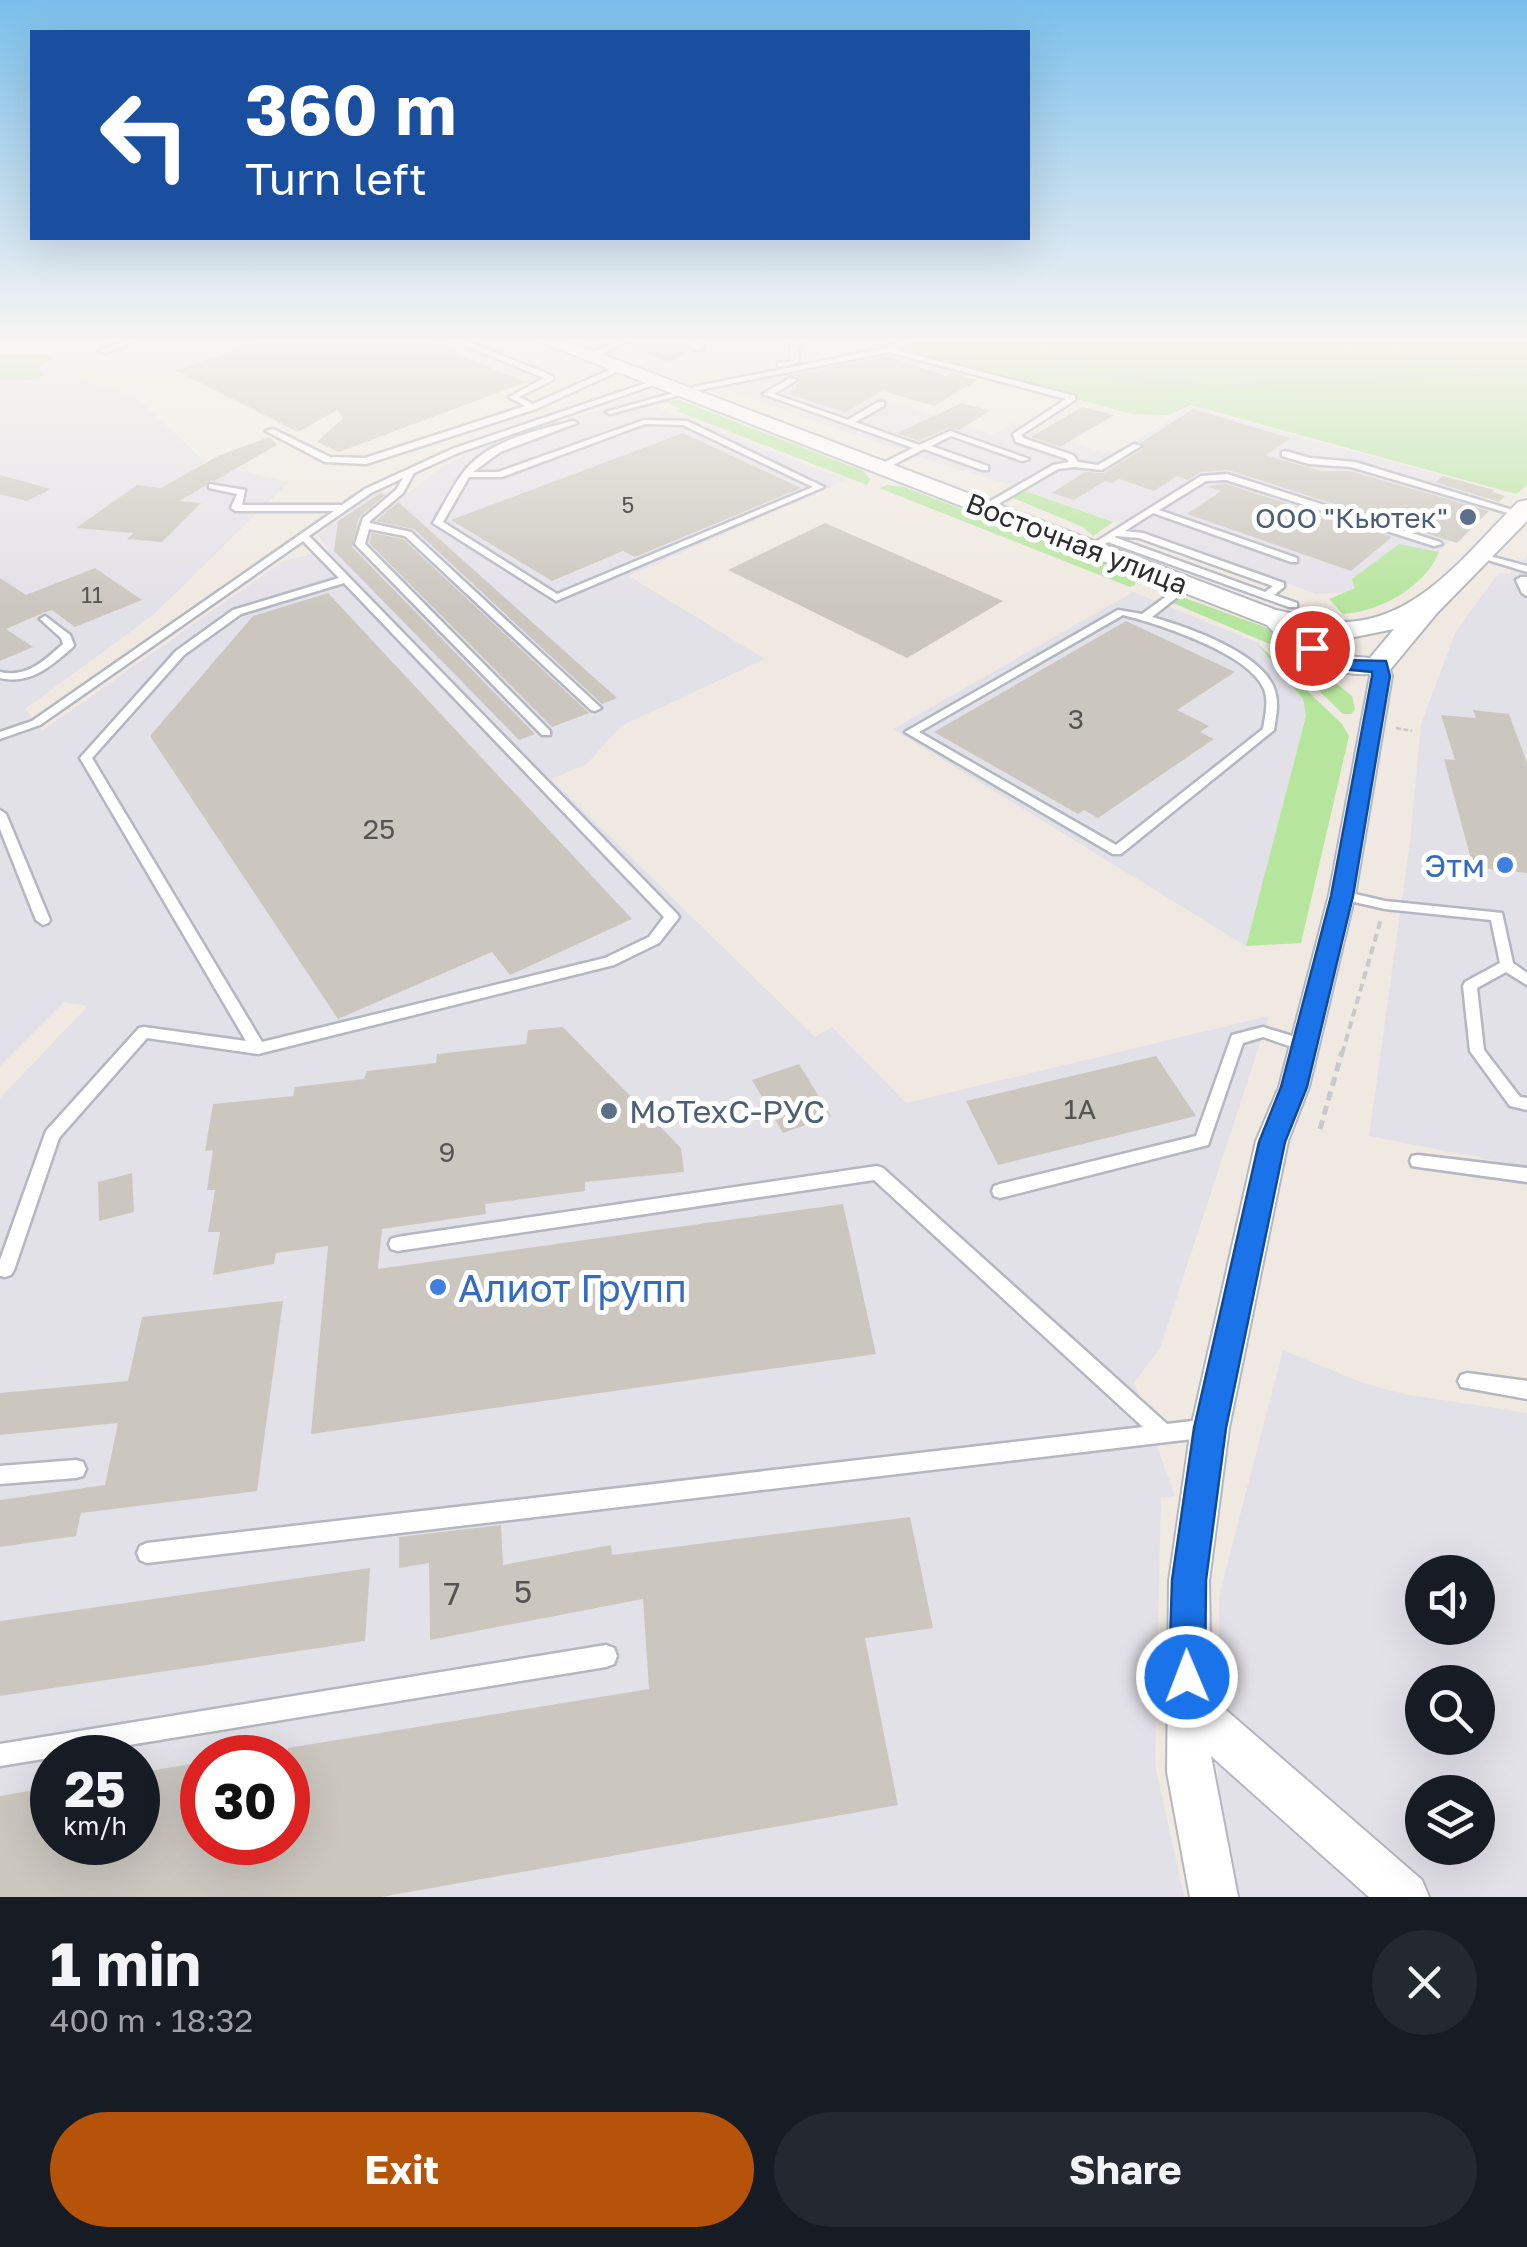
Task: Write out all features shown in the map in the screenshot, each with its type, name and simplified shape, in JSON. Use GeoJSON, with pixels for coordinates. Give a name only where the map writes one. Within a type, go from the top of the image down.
{"type":"FeatureCollection","features":[{"type":"Feature","properties":{"kind":"street","name":"Восточная улица"},"geometry":{"type":"LineString","coordinates":[[781,430],[985,508],[1105,540],[1186,585],[1276,606],[1332,635]]}},
{"type":"Feature","properties":{"kind":"street"},"geometry":{"type":"LineString","coordinates":[[1338,664],[1368,668],[1384,660],[1427,606],[1524,510]]}},
{"type":"Feature","properties":{"kind":"street"},"geometry":{"type":"LineString","coordinates":[[1332,635],[1388,622],[1427,606]]}},
{"type":"Feature","properties":{"kind":"street"},"geometry":{"type":"LineString","coordinates":[[1214,1897],[1188,1772],[1187,1705],[1189,1580],[1210,1428],[1272,1142],[1294,1087],[1383,716],[1384,660],[1378,640],[1332,635]]}},
{"type":"Feature","properties":{"kind":"street"},"geometry":{"type":"LineString","coordinates":[[1332,635],[1338,664],[1366,688],[1383,716]]}},
{"type":"Feature","properties":{"kind":"street"},"geometry":{"type":"LineString","coordinates":[[1187,1705],[1406,1897]]}},
{"type":"Feature","properties":{"kind":"lane"},"geometry":{"type":"LineString","coordinates":[[270,431],[328,460],[366,461],[462,430]]}},
{"type":"Feature","properties":{"kind":"lane"},"geometry":{"type":"LineString","coordinates":[[0,736],[36,723],[368,491],[456,450],[517,430]]}},
{"type":"Feature","properties":{"kind":"lane"},"geometry":{"type":"LineString","coordinates":[[550,430],[476,463],[438,523],[556,598],[820,487],[698,430]]}},
{"type":"Feature","properties":{"kind":"lane"},"geometry":{"type":"LineString","coordinates":[[469,474],[499,475],[623,430]]}},
{"type":"Feature","properties":{"kind":"lane"},"geometry":{"type":"LineString","coordinates":[[874,430],[985,468]]}},
{"type":"Feature","properties":{"kind":"lane"},"geometry":{"type":"LineString","coordinates":[[1025,430],[1018,434],[1019,440],[1070,457],[1074,464]]}},
{"type":"Feature","properties":{"kind":"lane"},"geometry":{"type":"LineString","coordinates":[[880,468],[950,433],[1025,458]]}},
{"type":"Feature","properties":{"kind":"lane"},"geometry":{"type":"LineString","coordinates":[[985,508],[1056,467],[1074,464],[1098,468],[1136,446]]}},
{"type":"Feature","properties":{"kind":"lane"},"geometry":{"type":"LineString","coordinates":[[1285,454],[1309,461],[1352,464],[1524,510]]}},
{"type":"Feature","properties":{"kind":"lane"},"geometry":{"type":"LineString","coordinates":[[412,470],[400,491],[365,525],[360,544],[546,733]]}},
{"type":"Feature","properties":{"kind":"lane"},"geometry":{"type":"LineString","coordinates":[[1105,540],[1204,478],[1227,477],[1436,544]]}},
{"type":"Feature","properties":{"kind":"lane"},"geometry":{"type":"LineString","coordinates":[[212,486],[242,492],[236,508],[344,508]]}},
{"type":"Feature","properties":{"kind":"lane"},"geometry":{"type":"LineString","coordinates":[[1152,510],[1294,560]]}},
{"type":"Feature","properties":{"kind":"lane"},"geometry":{"type":"LineString","coordinates":[[365,525],[408,534],[595,708]]}},
{"type":"Feature","properties":{"kind":"lane"},"geometry":{"type":"LineString","coordinates":[[1140,535],[1280,584],[1276,606],[1105,540],[1140,535]]}},
{"type":"Feature","properties":{"kind":"lane"},"geometry":{"type":"LineString","coordinates":[[5,1270],[52,1135],[144,1032],[258,1048],[609,962],[654,940],[672,917],[304,536]]}},
{"type":"Feature","properties":{"kind":"lane"},"geometry":{"type":"LineString","coordinates":[[1481,555],[1527,569]]}},
{"type":"Feature","properties":{"kind":"lane"},"geometry":{"type":"LineString","coordinates":[[258,1048],[86,758],[180,653],[237,612],[346,579]]}},
{"type":"Feature","properties":{"kind":"lane"},"geometry":{"type":"LineString","coordinates":[[1527,580],[1521,580],[1527,593]]}},
{"type":"Feature","properties":{"kind":"lane"},"geometry":{"type":"LineString","coordinates":[[1145,617],[1186,585]]}},
{"type":"Feature","properties":{"kind":"lane"},"geometry":{"type":"LineString","coordinates":[[1122,612],[1145,617],[1243,659],[1266,682],[1273,706],[1268,730],[1116,851],[911,732],[1122,612]]}},
{"type":"Feature","properties":{"kind":"lane"},"geometry":{"type":"LineString","coordinates":[[0,675],[31,675],[69,645],[66,636],[45,619]]}},
{"type":"Feature","properties":{"kind":"lane"},"geometry":{"type":"LineString","coordinates":[[0,814],[43,920]]}},
{"type":"Feature","properties":{"kind":"lane"},"geometry":{"type":"LineString","coordinates":[[1342,896],[1497,916],[1507,965],[1527,980]]}},
{"type":"Feature","properties":{"kind":"lane"},"geometry":{"type":"LineString","coordinates":[[1507,965],[1470,986],[1477,1051],[1515,1102],[1527,1104]]}},
{"type":"Feature","properties":{"kind":"lane"},"geometry":{"type":"LineString","coordinates":[[1000,1191],[1202,1140],[1237,1039],[1264,1032],[1304,1045]]}},
{"type":"Feature","properties":{"kind":"lane"},"geometry":{"type":"LineString","coordinates":[[1418,1161],[1527,1175]]}},
{"type":"Feature","properties":{"kind":"lane"},"geometry":{"type":"LineString","coordinates":[[397,1244],[878,1173],[1163,1433]]}},
{"type":"Feature","properties":{"kind":"lane"},"geometry":{"type":"LineString","coordinates":[[1468,1381],[1527,1390]]}},
{"type":"Feature","properties":{"kind":"lane"},"geometry":{"type":"LineString","coordinates":[[147,1553],[1210,1428]]}},
{"type":"Feature","properties":{"kind":"lane"},"geometry":{"type":"LineString","coordinates":[[0,1475],[76,1469]]}},
{"type":"Feature","properties":{"kind":"lane"},"geometry":{"type":"LineString","coordinates":[[0,1755],[606,1656]]}},
{"type":"Feature","properties":{"kind":"path"},"geometry":{"type":"LineString","coordinates":[[1383,716],[1412,731]]}},
{"type":"Feature","properties":{"kind":"path"},"geometry":{"type":"LineString","coordinates":[[1320,1129],[1385,904]]}},
{"type":"Feature","properties":{"kind":"shaded area"},"geometry":{"type":"Polygon","coordinates":[[[0,430],[171,430],[207,463],[289,482],[152,616],[25,709],[42,731],[283,561],[329,550],[318,535],[377,491],[407,494],[444,465],[487,445],[536,430],[714,430],[846,480],[629,576],[765,659],[621,726],[587,764],[551,779],[815,1037],[832,1027],[906,1103],[1269,1016],[1160,1348],[1134,1383],[1175,1496],[1161,1498],[1155,1764],[1184,1897],[0,1897],[0,1098],[88,1006],[64,1002],[0,1066],[0,430]]]}},
{"type":"Feature","properties":{"kind":"shaded area"},"geometry":{"type":"Polygon","coordinates":[[[840,430],[975,430],[992,435],[1002,430],[1034,430],[1112,455],[1154,430],[1273,430],[1494,490],[1470,513],[1482,518],[1457,543],[1450,541],[1400,589],[1316,594],[1014,486],[840,430]]]}},
{"type":"Feature","properties":{"kind":"shaded area"},"geometry":{"type":"Polygon","coordinates":[[[1527,555],[1527,1167],[1369,1136],[1410,842],[1421,724],[1455,633],[1498,573],[1510,574],[1527,555]]]}},
{"type":"Feature","properties":{"kind":"shaded area"},"geometry":{"type":"Polygon","coordinates":[[[1133,592],[1256,642],[1303,699],[1306,716],[1246,946],[893,729],[1133,592]]]}},
{"type":"Feature","properties":{"kind":"shaded area"},"geometry":{"type":"Polygon","coordinates":[[[1283,1350],[1363,1383],[1404,1394],[1527,1413],[1527,1897],[1235,1897],[1218,1822],[1219,1596],[1283,1350]]]}},
{"type":"Feature","properties":{"kind":"green space"},"geometry":{"type":"Polygon","coordinates":[[[725,430],[756,430],[863,471],[870,479],[867,485],[725,430]]]}},
{"type":"Feature","properties":{"kind":"green space"},"geometry":{"type":"Polygon","coordinates":[[[1281,430],[1527,430],[1527,485],[1516,494],[1281,430]]]}},
{"type":"Feature","properties":{"kind":"green space"},"geometry":{"type":"Polygon","coordinates":[[[904,487],[1127,572],[1136,580],[1135,585],[1130,587],[879,488],[904,487]]]}},
{"type":"Feature","properties":{"kind":"green space"},"geometry":{"type":"Polygon","coordinates":[[[1020,489],[1113,522],[1093,536],[1083,527],[1008,496],[1020,489]]]}},
{"type":"Feature","properties":{"kind":"green space"},"geometry":{"type":"Polygon","coordinates":[[[1399,544],[1439,552],[1423,576],[1399,595],[1386,603],[1343,614],[1329,599],[1355,588],[1352,579],[1399,544]]]}},
{"type":"Feature","properties":{"kind":"green space"},"geometry":{"type":"Polygon","coordinates":[[[1182,597],[1270,629],[1352,696],[1355,709],[1351,714],[1343,714],[1272,645],[1173,603],[1182,597]]]}},
{"type":"Feature","properties":{"kind":"green space"},"geometry":{"type":"Polygon","coordinates":[[[1256,642],[1342,724],[1349,736],[1301,943],[1246,946],[1306,716],[1303,699],[1256,642]]]}},
{"type":"Feature","properties":{"kind":"building"},"geometry":{"type":"Polygon","coordinates":[[[331,430],[399,430],[339,452],[317,442],[331,430]]]}},
{"type":"Feature","properties":{"kind":"building"},"geometry":{"type":"Polygon","coordinates":[[[905,430],[945,430],[919,441],[897,433],[905,430]]]}},
{"type":"Feature","properties":{"kind":"building"},"geometry":{"type":"Polygon","coordinates":[[[1044,430],[1089,430],[1060,447],[1031,437],[1044,430]]]}},
{"type":"Feature","properties":{"kind":"building"},"geometry":{"type":"Polygon","coordinates":[[[1161,430],[1262,430],[1290,438],[1266,455],[1322,471],[1350,471],[1489,511],[1457,543],[1228,470],[1201,472],[1188,480],[1177,476],[1154,491],[1119,479],[1105,481],[1074,500],[1052,493],[1085,472],[1104,473],[1143,449],[1142,442],[1161,430]]]}},
{"type":"Feature","properties":{"kind":"building"},"geometry":{"type":"Polygon","coordinates":[[[683,433],[801,488],[635,557],[623,551],[552,581],[451,520],[683,433]]]}},
{"type":"Feature","properties":{"kind":"building"},"geometry":{"type":"Polygon","coordinates":[[[270,437],[277,445],[214,481],[207,481],[179,501],[201,503],[162,542],[127,539],[134,533],[76,528],[137,485],[161,488],[220,455],[270,437]]]}},
{"type":"Feature","properties":{"kind":"building"},"geometry":{"type":"Polygon","coordinates":[[[0,475],[51,489],[27,501],[0,494],[0,475]]]}},
{"type":"Feature","properties":{"kind":"building"},"geometry":{"type":"Polygon","coordinates":[[[1443,476],[1505,496],[1499,502],[1435,482],[1443,476]]]}},
{"type":"Feature","properties":{"kind":"building"},"geometry":{"type":"Polygon","coordinates":[[[1226,484],[1392,537],[1351,571],[1187,514],[1221,491],[1205,486],[1226,484]]]}},
{"type":"Feature","properties":{"kind":"building"},"geometry":{"type":"Polygon","coordinates":[[[381,493],[385,495],[359,517],[352,547],[535,734],[519,740],[334,551],[338,521],[381,493]]]}},
{"type":"Feature","properties":{"kind":"building"},"geometry":{"type":"Polygon","coordinates":[[[398,502],[617,698],[602,704],[414,529],[376,521],[398,502]]]}},
{"type":"Feature","properties":{"kind":"building"},"geometry":{"type":"Polygon","coordinates":[[[825,523],[1003,601],[907,658],[728,570],[825,523]]]}},
{"type":"Feature","properties":{"kind":"building"},"geometry":{"type":"Polygon","coordinates":[[[372,533],[403,539],[589,713],[552,727],[369,543],[372,533]]]}},
{"type":"Feature","properties":{"kind":"building"},"geometry":{"type":"Polygon","coordinates":[[[95,568],[142,600],[75,627],[52,610],[43,613],[6,629],[33,647],[0,661],[0,578],[26,595],[95,568]]]}},
{"type":"Feature","properties":{"kind":"building"},"geometry":{"type":"Polygon","coordinates":[[[328,593],[632,919],[510,975],[492,952],[338,1019],[150,736],[253,616],[328,593]]]}},
{"type":"Feature","properties":{"kind":"building"},"geometry":{"type":"Polygon","coordinates":[[[1126,621],[1235,672],[1177,710],[1209,726],[1200,732],[1214,739],[1098,818],[1084,810],[1078,814],[934,732],[1126,621]]]}},
{"type":"Feature","properties":{"kind":"building"},"geometry":{"type":"Polygon","coordinates":[[[1473,710],[1509,714],[1527,763],[1527,873],[1473,867],[1444,759],[1455,760],[1441,715],[1476,718],[1473,710]]]}},
{"type":"Feature","properties":{"kind":"building"},"geometry":{"type":"Polygon","coordinates":[[[563,1027],[681,1148],[684,1172],[585,1182],[585,1191],[485,1204],[486,1214],[382,1229],[378,1269],[843,1204],[876,1354],[311,1434],[328,1246],[276,1253],[274,1264],[213,1275],[220,1232],[208,1232],[215,1190],[207,1190],[213,1150],[205,1151],[213,1104],[293,1096],[295,1087],[364,1079],[367,1071],[436,1063],[437,1054],[526,1044],[528,1030],[563,1027]]]}},
{"type":"Feature","properties":{"kind":"building"},"geometry":{"type":"Polygon","coordinates":[[[1156,1056],[1196,1116],[998,1165],[966,1101],[1156,1056]]]}},
{"type":"Feature","properties":{"kind":"building"},"geometry":{"type":"Polygon","coordinates":[[[799,1064],[831,1116],[783,1133],[752,1080],[799,1064]]]}},
{"type":"Feature","properties":{"kind":"building"},"geometry":{"type":"Polygon","coordinates":[[[132,1173],[134,1212],[99,1221],[98,1182],[132,1173]]]}},
{"type":"Feature","properties":{"kind":"building"},"geometry":{"type":"Polygon","coordinates":[[[283,1301],[257,1491],[81,1513],[76,1536],[0,1547],[0,1500],[105,1485],[118,1423],[0,1435],[0,1393],[128,1381],[142,1317],[283,1301]]]}},
{"type":"Feature","properties":{"kind":"building"},"geometry":{"type":"Polygon","coordinates":[[[910,1517],[933,1628],[865,1638],[898,1805],[381,1897],[0,1897],[0,1796],[30,1791],[30,1865],[160,1865],[160,1769],[180,1766],[180,1865],[310,1865],[310,1744],[649,1689],[643,1599],[430,1640],[429,1563],[399,1568],[399,1537],[501,1525],[503,1565],[611,1545],[612,1555],[910,1517]]]}},
{"type":"Feature","properties":{"kind":"building"},"geometry":{"type":"Polygon","coordinates":[[[370,1568],[365,1641],[0,1696],[0,1621],[370,1568]]]}},
{"type":"Feature","properties":{"kind":"place","name":"ООО \"Кьютек\""},"geometry":{"type":"Point","coordinates":[1468,517]}},
{"type":"Feature","properties":{"kind":"place","name":"Этм"},"geometry":{"type":"Point","coordinates":[1505,865]}},
{"type":"Feature","properties":{"kind":"place","name":"МоТехС-РУС"},"geometry":{"type":"Point","coordinates":[609,1111]}},
{"type":"Feature","properties":{"kind":"place","name":"Алиот Групп"},"geometry":{"type":"Point","coordinates":[438,1287]}},
{"type":"Feature","properties":{"kind":"route"},"geometry":{"type":"LineString","coordinates":[[1187,1677],[1189,1580],[1210,1428],[1272,1142],[1294,1087],[1342,896],[1381,676],[1380,665],[1353,668],[1326,660],[1312,648]]}}]}
